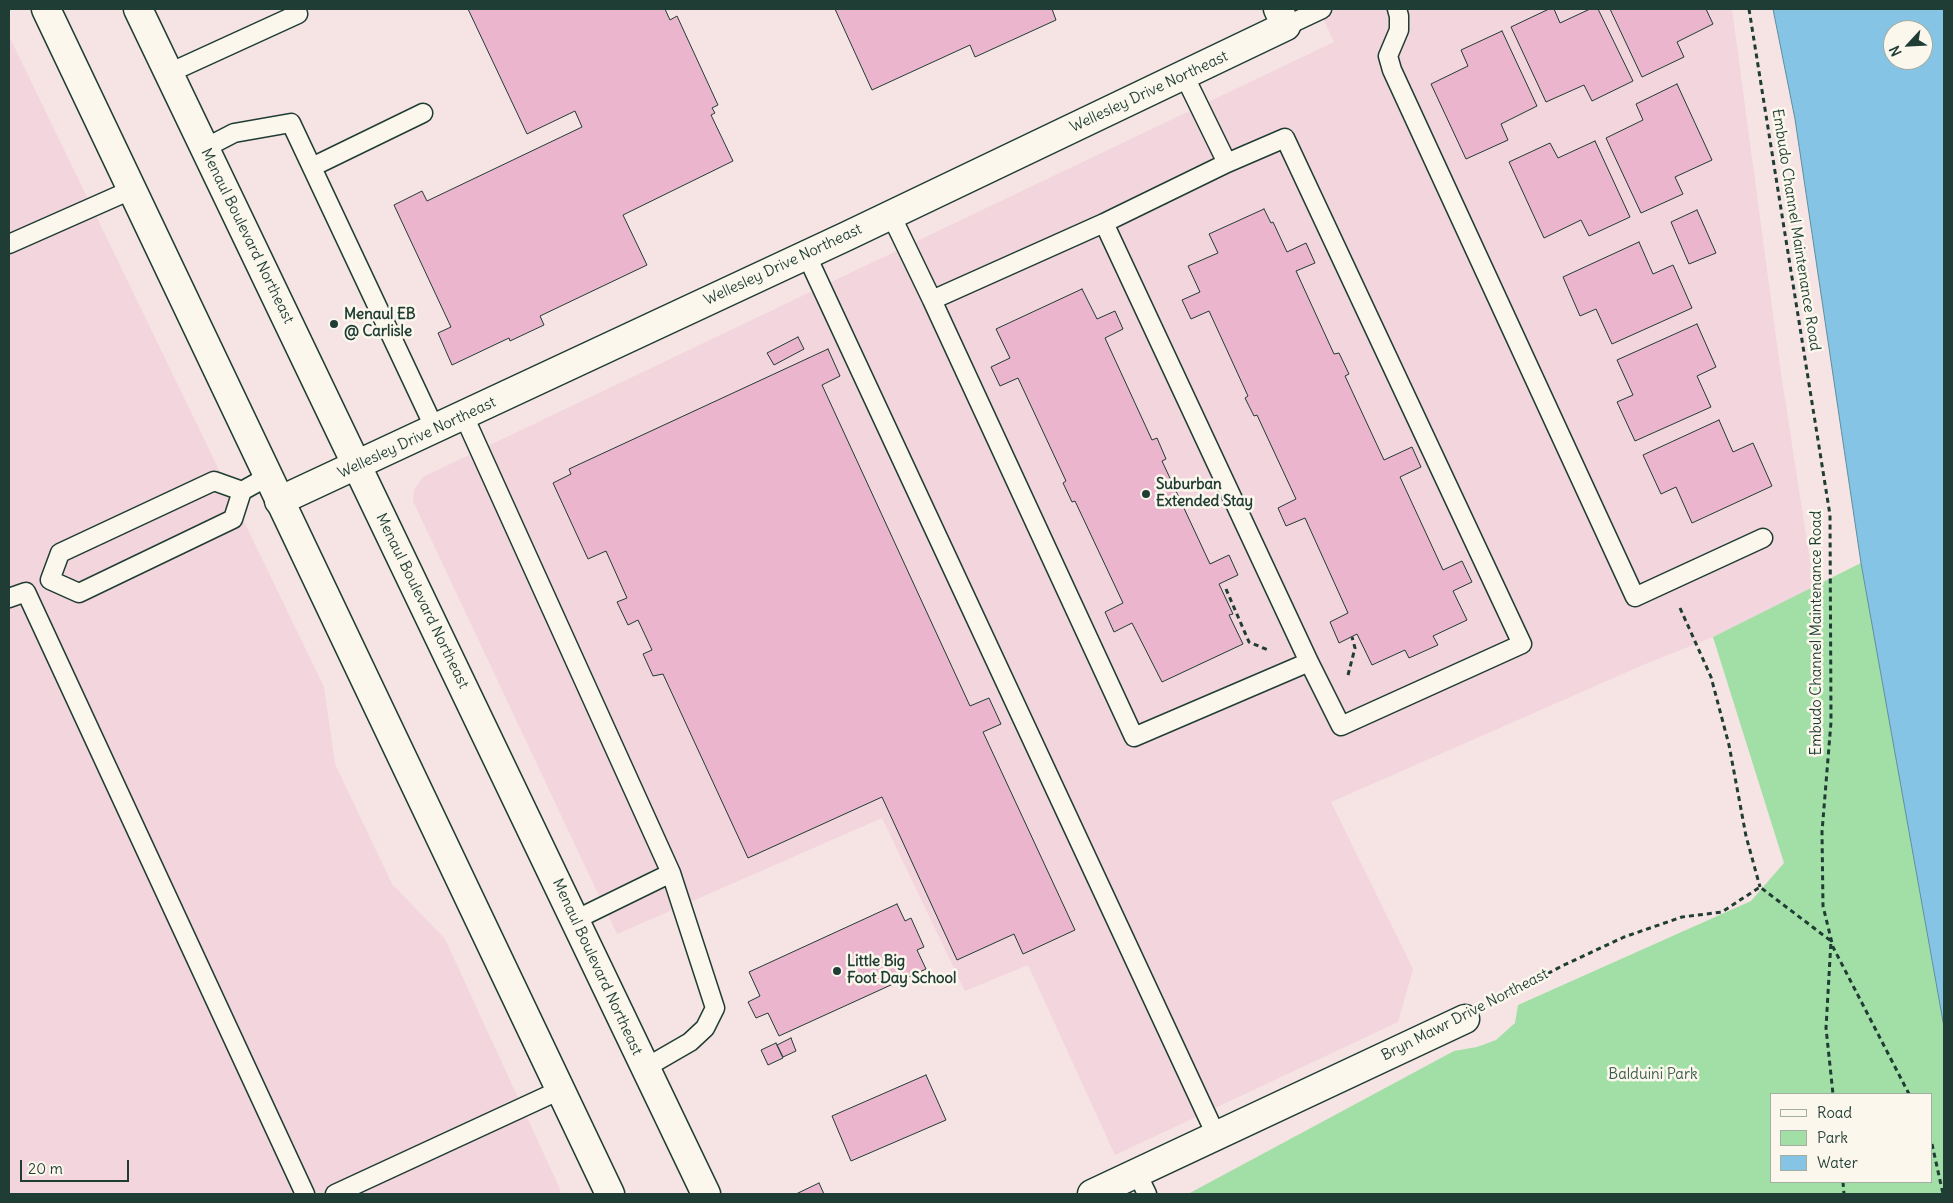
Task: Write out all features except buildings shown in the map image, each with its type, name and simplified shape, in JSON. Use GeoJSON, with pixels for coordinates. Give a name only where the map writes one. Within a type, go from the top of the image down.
{"type":"FeatureCollection","features":[{"type":"Feature","properties":{"kind":"main road"},"geometry":{"type":"LineString","coordinates":[[46,9],[267,478],[610,1194]]}},
{"type":"Feature","properties":{"kind":"main road","name":"Menaul Boulevard Northeast"},"geometry":{"type":"LineString","coordinates":[[138,9],[706,1194]]}},
{"type":"Feature","properties":{"kind":"main road","name":"Wellesley Drive Northeast"},"geometry":{"type":"LineString","coordinates":[[279,502],[891,215],[1184,75],[1282,18]]}},
{"type":"Feature","properties":{"kind":"main road","name":"Bryn Mawr Drive Northeast"},"geometry":{"type":"LineString","coordinates":[[1092,1194],[1142,1184],[1216,1135],[1465,1019]]}},
{"type":"Feature","properties":{"kind":"lane"},"geometry":{"type":"LineString","coordinates":[[1282,18],[1322,9]]}},
{"type":"Feature","properties":{"kind":"lane"},"geometry":{"type":"LineString","coordinates":[[1397,9],[1399,30],[1388,56],[1392,70],[1635,597],[1762,538]]}},
{"type":"Feature","properties":{"kind":"lane"},"geometry":{"type":"LineString","coordinates":[[169,73],[298,14]]}},
{"type":"Feature","properties":{"kind":"lane"},"geometry":{"type":"LineString","coordinates":[[1184,75],[1227,163]]}},
{"type":"Feature","properties":{"kind":"lane"},"geometry":{"type":"LineString","coordinates":[[312,167],[423,113]]}},
{"type":"Feature","properties":{"kind":"lane"},"geometry":{"type":"LineString","coordinates":[[205,148],[234,133],[291,122],[435,429]]}},
{"type":"Feature","properties":{"kind":"lane"},"geometry":{"type":"LineString","coordinates":[[932,300],[1104,223],[1227,163],[1285,138],[1522,644],[1341,726],[1309,662],[1104,223]]}},
{"type":"Feature","properties":{"kind":"lane"},"geometry":{"type":"LineString","coordinates":[[9,244],[131,190]]}},
{"type":"Feature","properties":{"kind":"lane"},"geometry":{"type":"LineString","coordinates":[[891,215],[1134,737],[1309,662]]}},
{"type":"Feature","properties":{"kind":"lane"},"geometry":{"type":"LineString","coordinates":[[806,254],[1216,1135]]}},
{"type":"Feature","properties":{"kind":"lane"},"geometry":{"type":"LineString","coordinates":[[464,416],[671,873],[714,1008],[705,1028],[690,1042],[645,1068]]}},
{"type":"Feature","properties":{"kind":"lane"},"geometry":{"type":"LineString","coordinates":[[50,580],[79,593],[233,519],[242,491],[267,478]]}},
{"type":"Feature","properties":{"kind":"lane"},"geometry":{"type":"LineString","coordinates":[[9,598],[50,580],[60,554],[214,481],[242,491]]}},
{"type":"Feature","properties":{"kind":"lane"},"geometry":{"type":"LineString","coordinates":[[26,592],[305,1194]]}},
{"type":"Feature","properties":{"kind":"lane"},"geometry":{"type":"LineString","coordinates":[[575,920],[671,873]]}},
{"type":"Feature","properties":{"kind":"lane"},"geometry":{"type":"LineString","coordinates":[[335,1194],[560,1090]]}},
{"type":"Feature","properties":{"kind":"path","name":"Embudo Channel Maintenance Road"},"geometry":{"type":"LineString","coordinates":[[1749,9],[1830,515],[1831,722],[1822,832],[1823,906],[1831,941],[1837,956],[1908,1093]]}},
{"type":"Feature","properties":{"kind":"path"},"geometry":{"type":"LineString","coordinates":[[1226,589],[1249,642],[1268,650]]}},
{"type":"Feature","properties":{"kind":"path"},"geometry":{"type":"LineString","coordinates":[[1676,600],[1711,677],[1729,745],[1746,836],[1760,888],[1831,941],[1826,1028],[1833,1093]]}},
{"type":"Feature","properties":{"kind":"path"},"geometry":{"type":"LineString","coordinates":[[1348,675],[1355,648],[1352,636]]}},
{"type":"Feature","properties":{"kind":"path","name":"Bryn Mawr Drive Northeast"},"geometry":{"type":"LineString","coordinates":[[1465,1019],[1502,997],[1624,937],[1682,918],[1722,912],[1760,888]]}},
{"type":"Feature","properties":{"kind":"path"},"geometry":{"type":"LineString","coordinates":[[1933,1149],[1942,1194]]}},
{"type":"Feature","properties":{"kind":"shaded area"},"geometry":{"type":"Polygon","coordinates":[[[1319,9],[1732,9],[1780,367],[1814,587],[1713,637],[1643,665],[1331,802],[1413,969],[1398,1022],[1115,1155],[1028,965],[965,991],[882,818],[617,934],[413,501],[414,490],[423,477],[1334,42],[1319,9]]]}},
{"type":"Feature","properties":{"kind":"shaded area"},"geometry":{"type":"Polygon","coordinates":[[[9,36],[324,687],[335,764],[392,884],[445,939],[561,1194],[9,1194],[9,36]]]}},
{"type":"Feature","properties":{"kind":"green space","name":"Balduini Park"},"geometry":{"type":"Polygon","coordinates":[[[1861,563],[1944,1027],[1944,1194],[1188,1194],[1454,1051],[1477,1047],[1496,1040],[1515,1023],[1518,1005],[1751,901],[1784,863],[1713,637],[1861,563]]]}},
{"type":"Feature","properties":{"kind":"water"},"geometry":{"type":"Polygon","coordinates":[[[1773,9],[1944,9],[1944,1027],[1861,563],[1795,119],[1773,9]]]}},
{"type":"Feature","properties":{"kind":"place","name":"Menaul EB @ Carlisle"},"geometry":{"type":"Point","coordinates":[334,324]}},
{"type":"Feature","properties":{"kind":"place","name":"Suburban Extended Stay"},"geometry":{"type":"Point","coordinates":[1146,494]}},
{"type":"Feature","properties":{"kind":"place","name":"Little Big Foot Day School"},"geometry":{"type":"Point","coordinates":[837,971]}}]}
